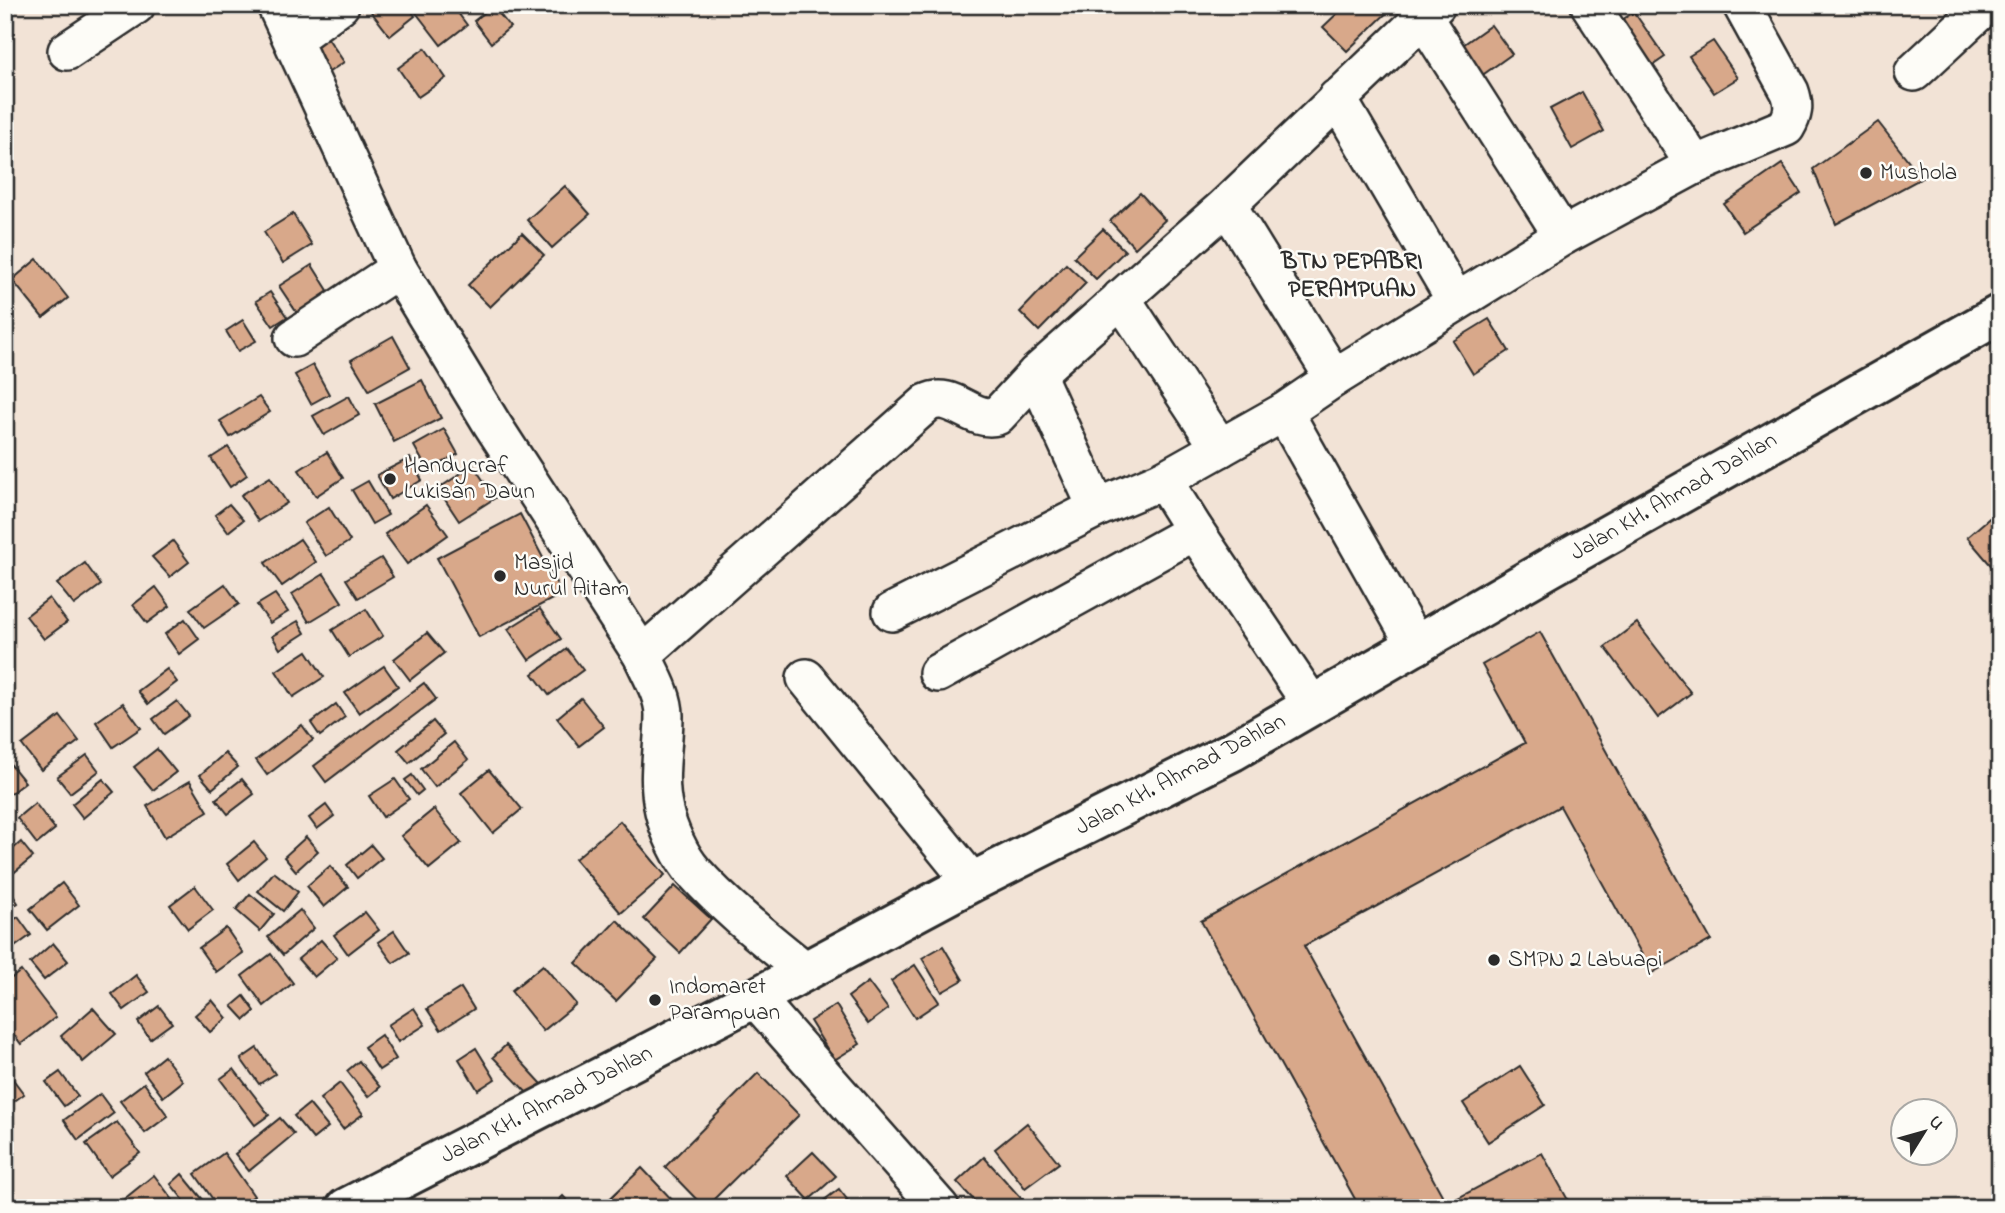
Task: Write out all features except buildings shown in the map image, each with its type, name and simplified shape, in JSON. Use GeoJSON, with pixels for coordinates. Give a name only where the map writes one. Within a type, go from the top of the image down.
{"type":"FeatureCollection","features":[{"type":"Feature","properties":{"kind":"street"},"geometry":{"type":"LineString","coordinates":[[67,51],[136,5]]}},
{"type":"Feature","properties":{"kind":"street"},"geometry":{"type":"LineString","coordinates":[[276,5],[398,269],[492,424],[642,655],[658,690],[664,713],[660,765],[664,810],[672,834],[692,871],[749,925],[805,971]]}},
{"type":"Feature","properties":{"kind":"street"},"geometry":{"type":"LineString","coordinates":[[293,39],[340,5]]}},
{"type":"Feature","properties":{"kind":"street"},"geometry":{"type":"LineString","coordinates":[[1590,5],[1695,165]]}},
{"type":"Feature","properties":{"kind":"street"},"geometry":{"type":"LineString","coordinates":[[892,612],[1097,508],[1163,480],[1284,412],[1456,301],[1563,236],[1695,165],[1786,127],[1792,117],[1794,104],[1790,92],[1742,5]]}},
{"type":"Feature","properties":{"kind":"street"},"geometry":{"type":"LineString","coordinates":[[1913,72],[1986,5]]}},
{"type":"Feature","properties":{"kind":"street"},"geometry":{"type":"LineString","coordinates":[[642,655],[927,403],[934,399],[944,399],[985,418],[997,416],[1036,374],[1227,205],[1430,11],[1563,236]]}},
{"type":"Feature","properties":{"kind":"street"},"geometry":{"type":"LineString","coordinates":[[1337,98],[1456,301]]}},
{"type":"Feature","properties":{"kind":"street"},"geometry":{"type":"LineString","coordinates":[[1227,205],[1334,378]]}},
{"type":"Feature","properties":{"kind":"street"},"geometry":{"type":"LineString","coordinates":[[294,338],[398,269]]}},
{"type":"Feature","properties":{"kind":"street"},"geometry":{"type":"LineString","coordinates":[[1121,298],[1220,448]]}},
{"type":"Feature","properties":{"kind":"street","name":"Jalan KH. Ahmad Dahlan"},"geometry":{"type":"LineString","coordinates":[[346,1208],[755,998],[972,882],[1233,751],[1561,561],[2000,314]]}},
{"type":"Feature","properties":{"kind":"street"},"geometry":{"type":"LineString","coordinates":[[1036,374],[1097,508]]}},
{"type":"Feature","properties":{"kind":"street"},"geometry":{"type":"LineString","coordinates":[[1284,412],[1416,646]]}},
{"type":"Feature","properties":{"kind":"street"},"geometry":{"type":"LineString","coordinates":[[1163,480],[1312,705]]}},
{"type":"Feature","properties":{"kind":"street"},"geometry":{"type":"LineString","coordinates":[[938,673],[1195,531]]}},
{"type":"Feature","properties":{"kind":"street"},"geometry":{"type":"LineString","coordinates":[[806,678],[972,882]]}},
{"type":"Feature","properties":{"kind":"street"},"geometry":{"type":"LineString","coordinates":[[755,998],[940,1208]]}},
{"type":"Feature","properties":{"kind":"place","name":"Mushola"},"geometry":{"type":"Point","coordinates":[1866,173]}},
{"type":"Feature","properties":{"kind":"place","name":"Handycraf Lukisan Daun"},"geometry":{"type":"Point","coordinates":[390,479]}},
{"type":"Feature","properties":{"kind":"place","name":"Masjid Nurul Aitam"},"geometry":{"type":"Point","coordinates":[500,576]}},
{"type":"Feature","properties":{"kind":"place","name":"SMPN 2 Labuapi"},"geometry":{"type":"Point","coordinates":[1494,960]}},
{"type":"Feature","properties":{"kind":"place","name":"Indomaret Parampuan"},"geometry":{"type":"Point","coordinates":[655,1000]}},
{"type":"Feature","properties":{"kind":"district","name":"BTN PEPABRI PERAMPUAN"},"geometry":{"type":"Point","coordinates":[1352,276]}}]}
